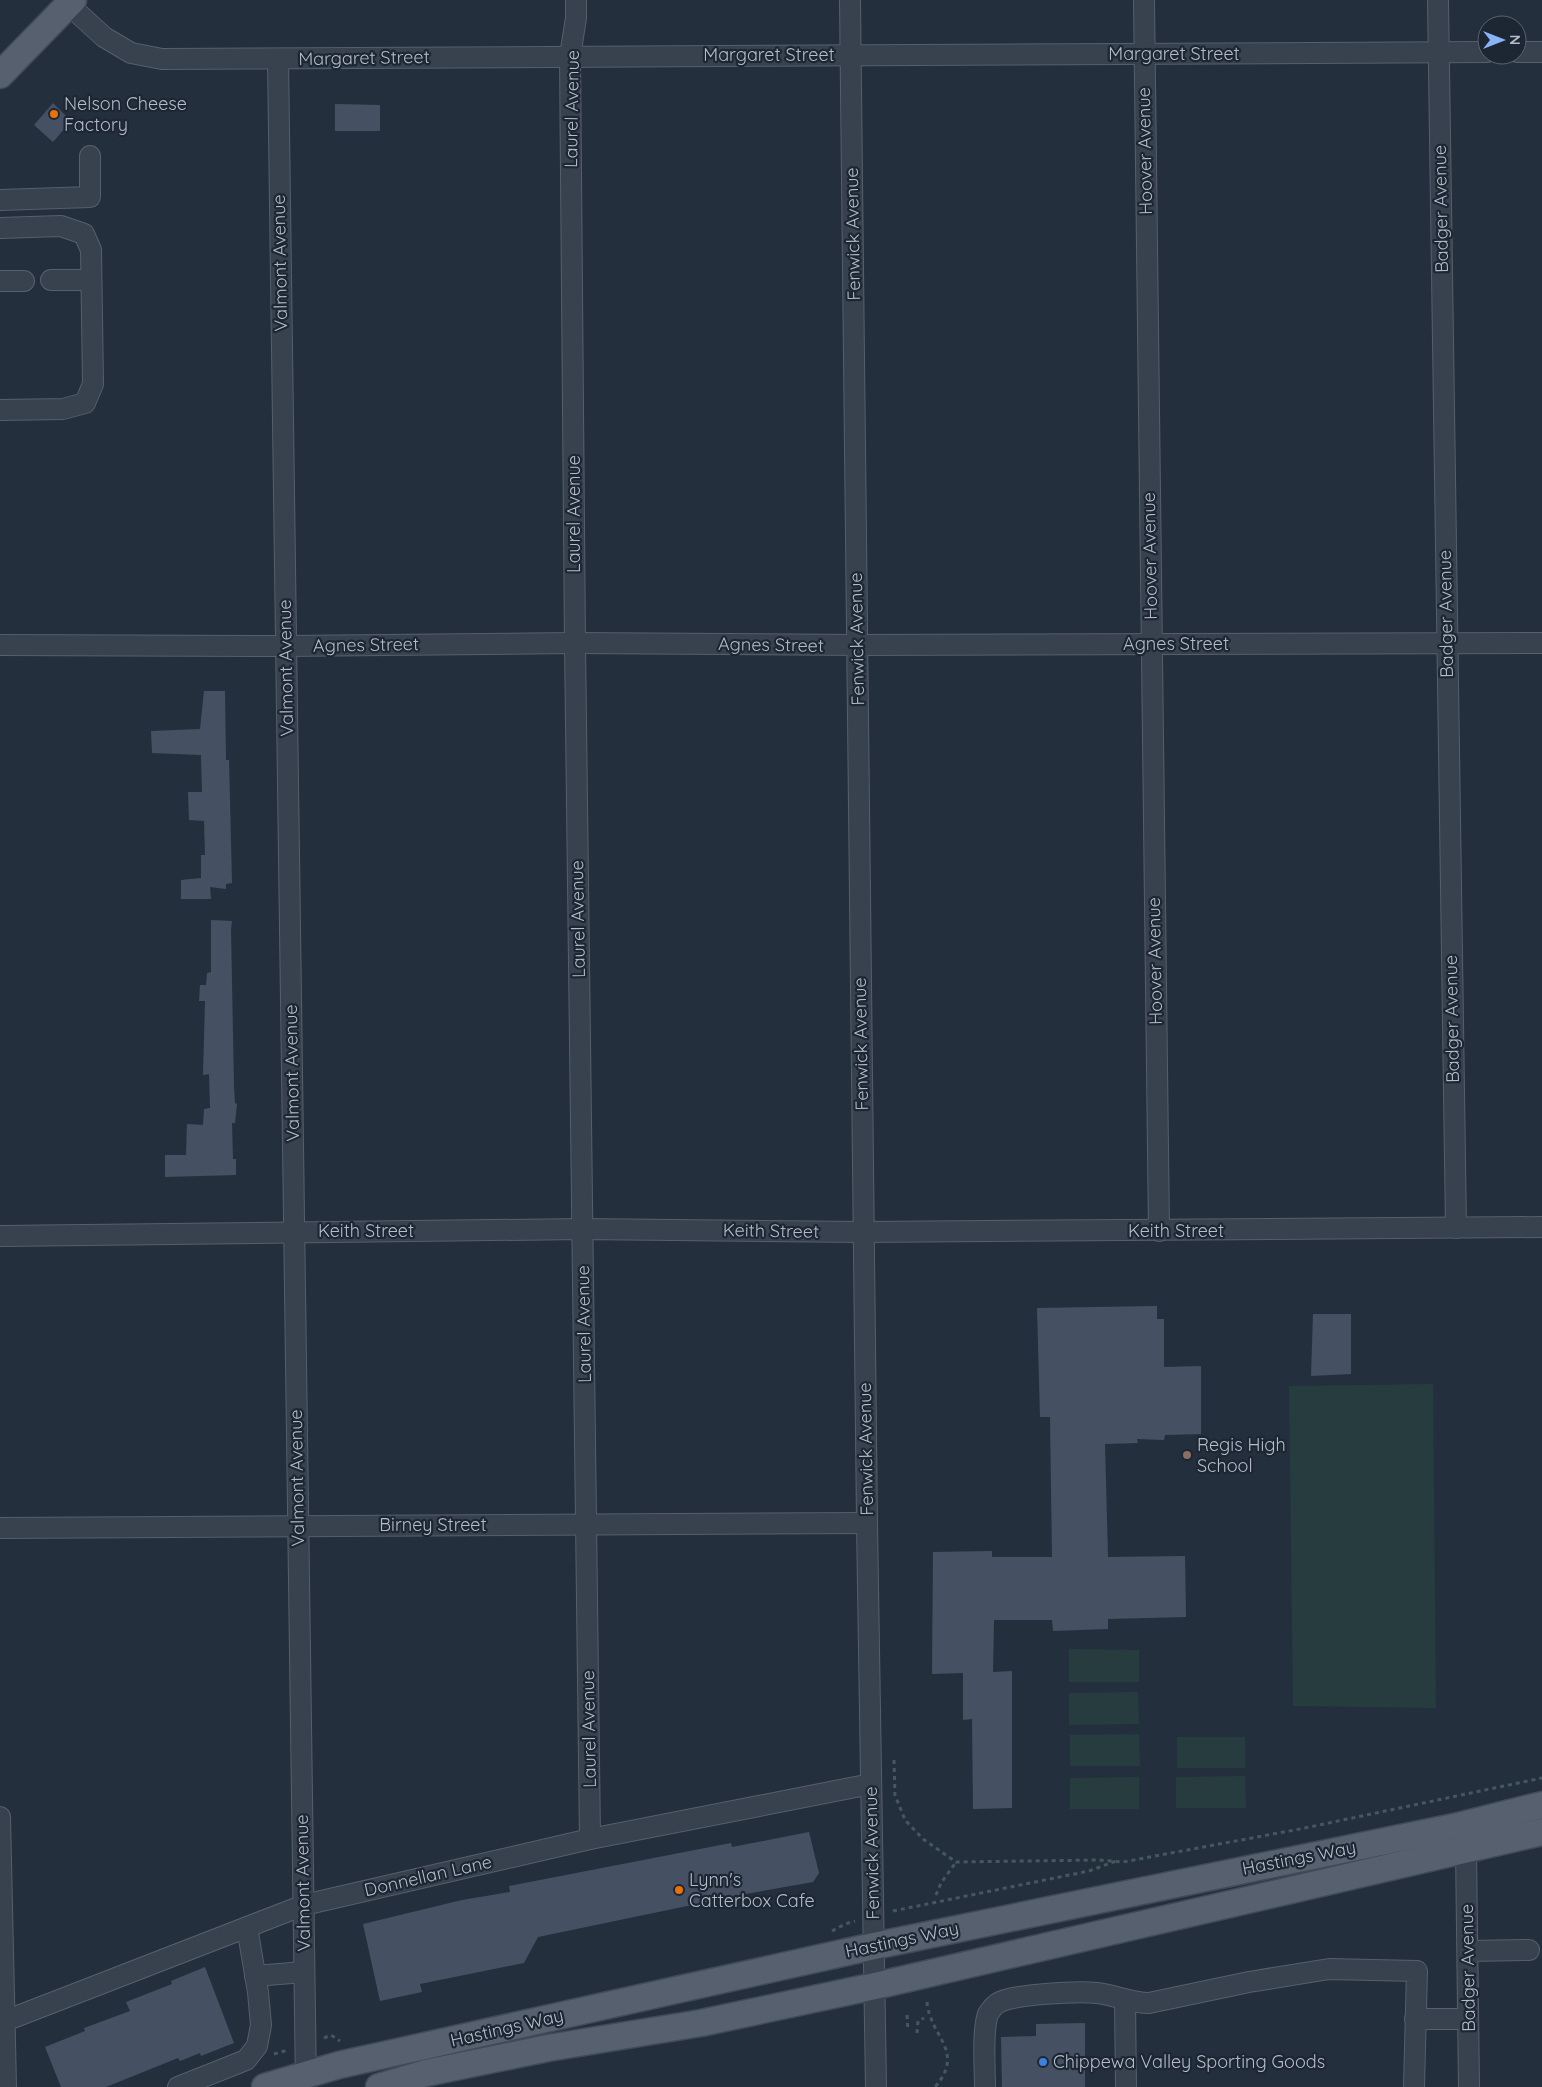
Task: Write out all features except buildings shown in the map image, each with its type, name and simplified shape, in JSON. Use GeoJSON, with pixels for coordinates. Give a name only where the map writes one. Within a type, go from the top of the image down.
{"type":"FeatureCollection","features":[{"type":"Feature","properties":{"kind":"main road"},"geometry":{"type":"LineString","coordinates":[[0,75],[71,2]]}},
{"type":"Feature","properties":{"kind":"main road","name":"Hastings Way"},"geometry":{"type":"LineString","coordinates":[[265,2087],[306,2080],[874,1946],[1454,1827],[1542,1805]]}},
{"type":"Feature","properties":{"kind":"main road"},"geometry":{"type":"LineString","coordinates":[[1466,1849],[1468,1840],[1498,1824],[1542,1815]]}},
{"type":"Feature","properties":{"kind":"main road","name":"Hastings Way"},"geometry":{"type":"LineString","coordinates":[[379,2087],[426,2073],[548,2048],[701,2023],[875,1986],[1542,1832]]}},
{"type":"Feature","properties":{"kind":"street","name":"Laurel Avenue"},"geometry":{"type":"LineString","coordinates":[[576,0],[576,18],[570,56],[575,643],[590,1838]]}},
{"type":"Feature","properties":{"kind":"street","name":"Fenwick Avenue"},"geometry":{"type":"LineString","coordinates":[[850,0],[863,1232],[876,2087]]}},
{"type":"Feature","properties":{"kind":"street","name":"Hoover Avenue"},"geometry":{"type":"LineString","coordinates":[[1144,0],[1150,644],[1159,1231]]}},
{"type":"Feature","properties":{"kind":"street","name":"Badger Avenue"},"geometry":{"type":"LineString","coordinates":[[1438,0],[1456,1228]]}},
{"type":"Feature","properties":{"kind":"street","name":"Margaret Street"},"geometry":{"type":"LineString","coordinates":[[71,2],[104,37],[131,53],[162,59],[1477,52]]}},
{"type":"Feature","properties":{"kind":"street"},"geometry":{"type":"LineString","coordinates":[[1527,52],[1542,52]]}},
{"type":"Feature","properties":{"kind":"street","name":"Valmont Avenue"},"geometry":{"type":"LineString","coordinates":[[278,59],[306,2080]]}},
{"type":"Feature","properties":{"kind":"street"},"geometry":{"type":"LineString","coordinates":[[0,200],[90,196],[90,156]]}},
{"type":"Feature","properties":{"kind":"street"},"geometry":{"type":"LineString","coordinates":[[0,228],[61,226],[84,234],[91,250],[93,384],[86,403],[63,409],[0,410]]}},
{"type":"Feature","properties":{"kind":"street"},"geometry":{"type":"LineString","coordinates":[[51,280],[91,280]]}},
{"type":"Feature","properties":{"kind":"street"},"geometry":{"type":"LineString","coordinates":[[0,281],[24,281]]}},
{"type":"Feature","properties":{"kind":"street","name":"Agnes Street"},"geometry":{"type":"LineString","coordinates":[[0,645],[286,646],[575,643],[857,646],[1542,643]]}},
{"type":"Feature","properties":{"kind":"street","name":"Keith Street"},"geometry":{"type":"LineString","coordinates":[[0,1236],[582,1229],[863,1232],[1542,1228]]}},
{"type":"Feature","properties":{"kind":"street","name":"Birney Street"},"geometry":{"type":"LineString","coordinates":[[0,1528],[867,1523]]}},
{"type":"Feature","properties":{"kind":"street","name":"Donnellan Lane"},"geometry":{"type":"LineString","coordinates":[[3,2021],[304,1905],[590,1838],[871,1784]]}},
{"type":"Feature","properties":{"kind":"street"},"geometry":{"type":"LineString","coordinates":[[0,1817],[5,2087]]}},
{"type":"Feature","properties":{"kind":"street","name":"Badger Avenue"},"geometry":{"type":"LineString","coordinates":[[1466,1849],[1469,2087]]}},
{"type":"Feature","properties":{"kind":"street"},"geometry":{"type":"LineString","coordinates":[[178,2087],[246,2060],[253,2053],[260,2035],[261,2025],[247,1927]]}},
{"type":"Feature","properties":{"kind":"street"},"geometry":{"type":"LineString","coordinates":[[1468,1951],[1529,1950]]}},
{"type":"Feature","properties":{"kind":"street"},"geometry":{"type":"LineString","coordinates":[[985,2087],[986,2025],[989,2013],[997,2003],[1010,1999],[1076,1991],[1099,1993],[1125,2000],[1149,2002],[1249,1982],[1328,1969],[1417,1971],[1414,2087]]}},
{"type":"Feature","properties":{"kind":"street"},"geometry":{"type":"LineString","coordinates":[[255,1976],[304,1972]]}},
{"type":"Feature","properties":{"kind":"street"},"geometry":{"type":"LineString","coordinates":[[1125,2000],[1126,2087]]}},
{"type":"Feature","properties":{"kind":"street"},"geometry":{"type":"LineString","coordinates":[[1415,2019],[1468,2019]]}},
{"type":"Feature","properties":{"kind":"street"},"geometry":{"type":"LineString","coordinates":[[0,2084],[5,2087]]}},
{"type":"Feature","properties":{"kind":"path"},"geometry":{"type":"LineString","coordinates":[[894,1760],[895,1795],[904,1820],[923,1839],[956,1862],[1099,1860],[1123,1862],[1300,1829],[1542,1778]]}},
{"type":"Feature","properties":{"kind":"path"},"geometry":{"type":"LineString","coordinates":[[936,1895],[943,1879],[956,1862]]}},
{"type":"Feature","properties":{"kind":"path"},"geometry":{"type":"LineString","coordinates":[[927,2002],[930,2016],[944,2041],[948,2053],[947,2067],[936,2087]]}},
{"type":"Feature","properties":{"kind":"path"},"geometry":{"type":"LineString","coordinates":[[908,2015],[908,2032]]}},
{"type":"Feature","properties":{"kind":"path"},"geometry":{"type":"LineString","coordinates":[[917,2033],[918,2021],[924,2018]]}},
{"type":"Feature","properties":{"kind":"green space"},"geometry":{"type":"Polygon","coordinates":[[[1433,1384],[1436,1708],[1293,1706],[1289,1386],[1433,1384]]]}},
{"type":"Feature","properties":{"kind":"green space"},"geometry":{"type":"Polygon","coordinates":[[[1069,1649],[1139,1650],[1139,1682],[1069,1682],[1069,1649]]]}},
{"type":"Feature","properties":{"kind":"green space"},"geometry":{"type":"Polygon","coordinates":[[[1138,1692],[1139,1724],[1069,1725],[1069,1693],[1138,1692]]]}},
{"type":"Feature","properties":{"kind":"green space"},"geometry":{"type":"Polygon","coordinates":[[[1139,1734],[1140,1766],[1070,1766],[1070,1735],[1139,1734]]]}},
{"type":"Feature","properties":{"kind":"green space"},"geometry":{"type":"Polygon","coordinates":[[[1177,1737],[1245,1737],[1245,1768],[1177,1768],[1177,1737]]]}},
{"type":"Feature","properties":{"kind":"green space"},"geometry":{"type":"Polygon","coordinates":[[[1245,1776],[1246,1808],[1176,1808],[1176,1777],[1245,1776]]]}},
{"type":"Feature","properties":{"kind":"green space"},"geometry":{"type":"Polygon","coordinates":[[[1139,1777],[1139,1809],[1070,1809],[1070,1778],[1139,1777]]]}},
{"type":"Feature","properties":{"kind":"place","name":"Nelson Cheese Factory"},"geometry":{"type":"Point","coordinates":[54,114]}},
{"type":"Feature","properties":{"kind":"place","name":"Regis High School"},"geometry":{"type":"Point","coordinates":[1187,1455]}},
{"type":"Feature","properties":{"kind":"place","name":"Lynn's Catterbox Cafe"},"geometry":{"type":"Point","coordinates":[679,1890]}},
{"type":"Feature","properties":{"kind":"place","name":"Chippewa Valley Sporting Goods"},"geometry":{"type":"Point","coordinates":[1043,2062]}}]}
